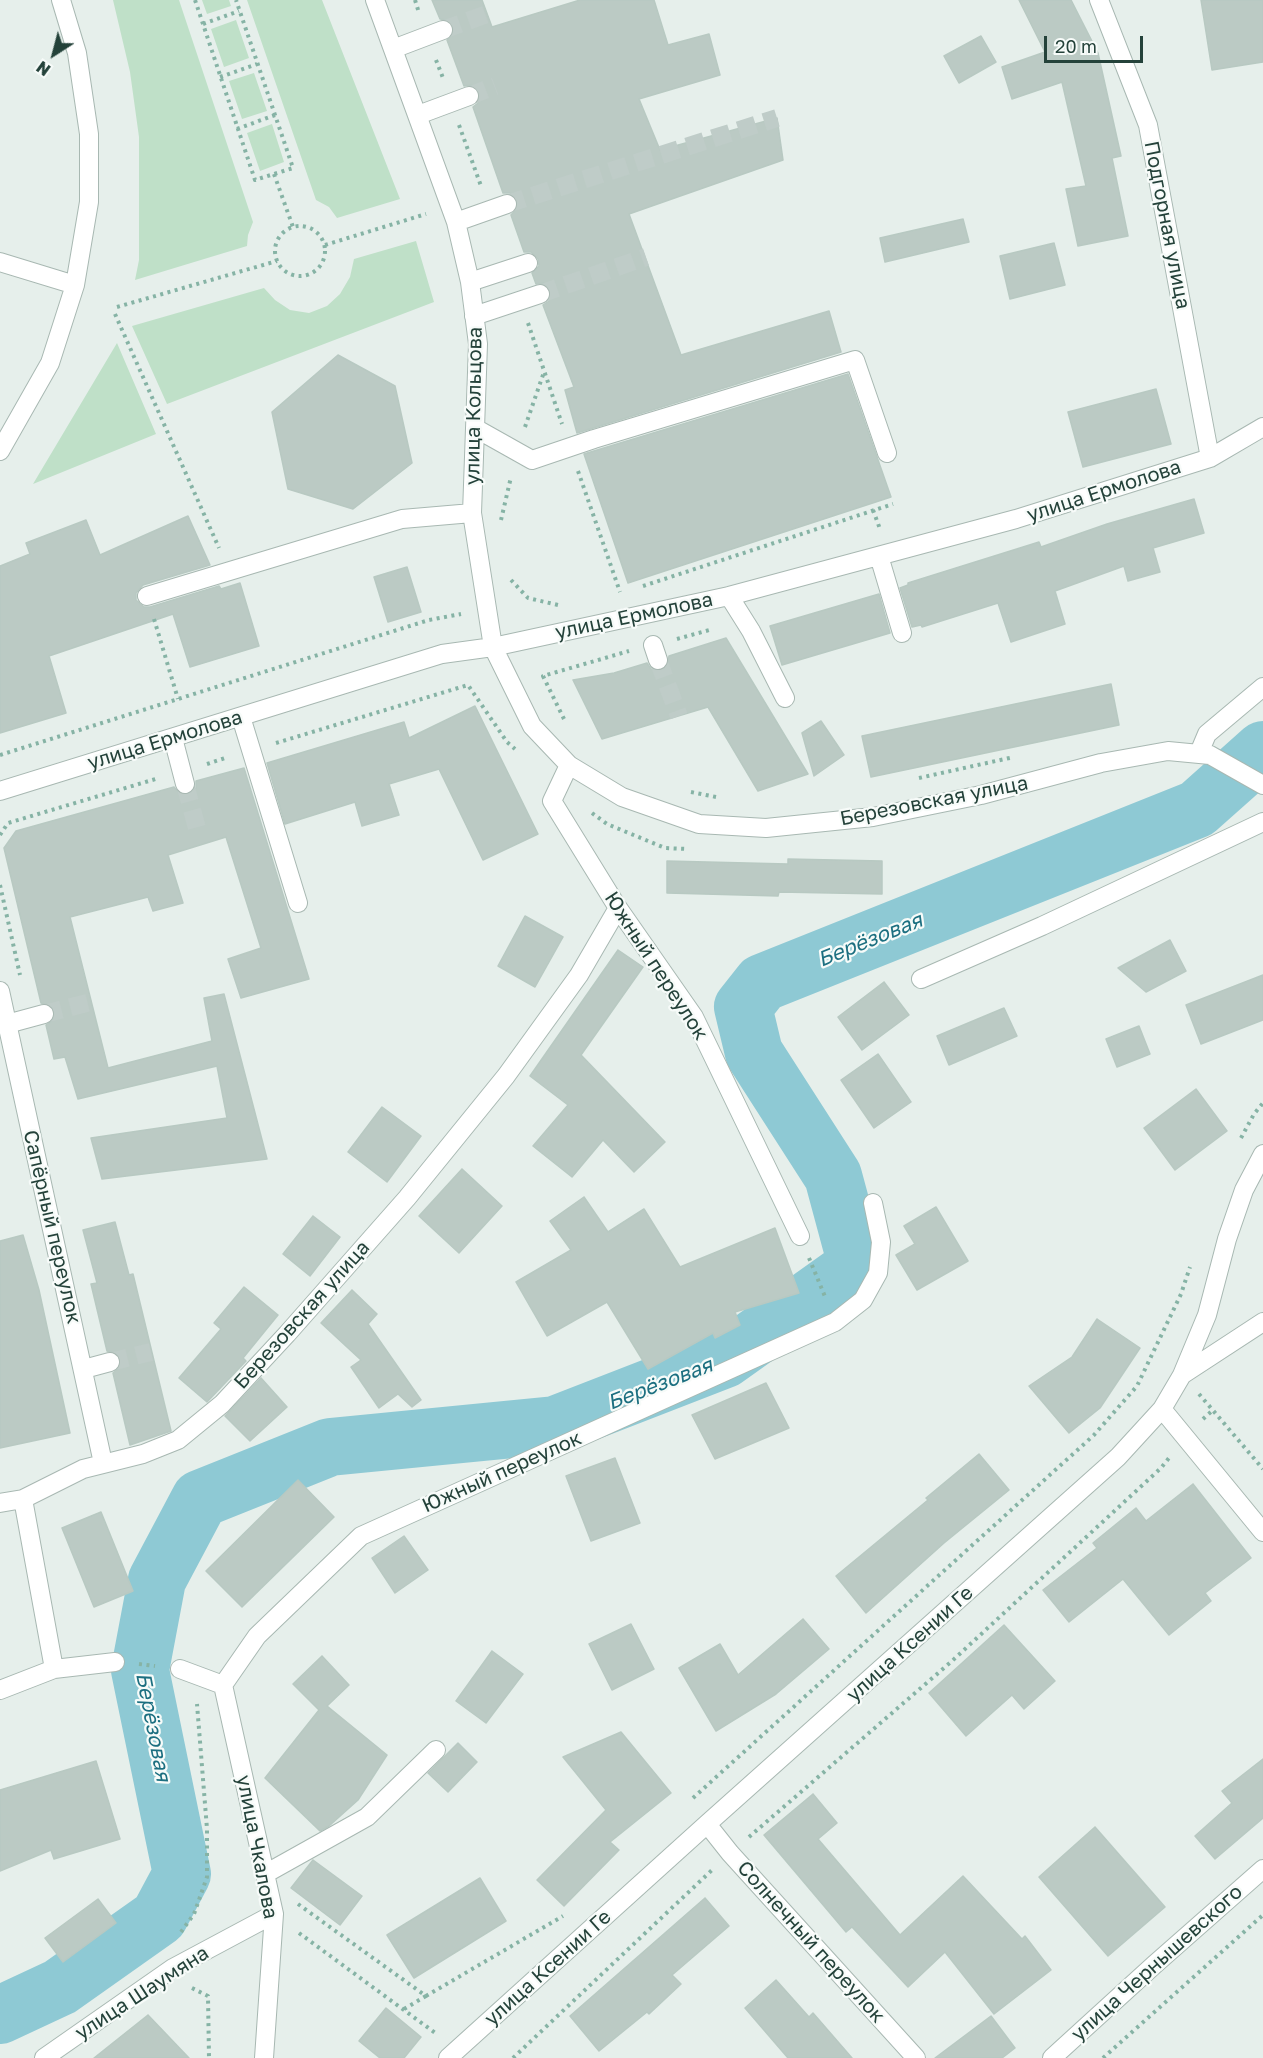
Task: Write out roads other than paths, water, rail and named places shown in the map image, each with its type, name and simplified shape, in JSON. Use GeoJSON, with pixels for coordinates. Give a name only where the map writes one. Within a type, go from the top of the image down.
{"type":"FeatureCollection","features":[{"type":"Feature","properties":{"kind":"street"},"geometry":{"type":"LineString","coordinates":[[0,451],[50,363],[75,285],[89,202],[89,134],[77,53],[61,0]]}},
{"type":"Feature","properties":{"kind":"street","name":"улица Кольцова"},"geometry":{"type":"LineString","coordinates":[[375,0],[456,222],[470,282],[478,344],[472,513],[494,647]]}},
{"type":"Feature","properties":{"kind":"street","name":"Подгорная улица"},"geometry":{"type":"LineString","coordinates":[[1099,0],[1148,125],[1210,458]]}},
{"type":"Feature","properties":{"kind":"street"},"geometry":{"type":"LineString","coordinates":[[393,49],[443,30]]}},
{"type":"Feature","properties":{"kind":"street"},"geometry":{"type":"LineString","coordinates":[[418,115],[469,96]]}},
{"type":"Feature","properties":{"kind":"street"},"geometry":{"type":"LineString","coordinates":[[456,222],[507,204]]}},
{"type":"Feature","properties":{"kind":"street"},"geometry":{"type":"LineString","coordinates":[[0,262],[75,285]]}},
{"type":"Feature","properties":{"kind":"street"},"geometry":{"type":"LineString","coordinates":[[470,282],[528,263]]}},
{"type":"Feature","properties":{"kind":"street"},"geometry":{"type":"LineString","coordinates":[[474,316],[540,294]]}},
{"type":"Feature","properties":{"kind":"street"},"geometry":{"type":"LineString","coordinates":[[475,428],[532,460],[855,360],[887,453]]}},
{"type":"Feature","properties":{"kind":"street","name":"улица Ермолова"},"geometry":{"type":"LineString","coordinates":[[0,791],[442,654],[494,647],[729,596],[1016,519],[1210,458],[1263,427]]}},
{"type":"Feature","properties":{"kind":"street"},"geometry":{"type":"LineString","coordinates":[[147,596],[402,519],[472,513]]}},
{"type":"Feature","properties":{"kind":"street"},"geometry":{"type":"LineString","coordinates":[[879,556],[902,633]]}},
{"type":"Feature","properties":{"kind":"street"},"geometry":{"type":"LineString","coordinates":[[729,596],[745,620],[785,698]]}},
{"type":"Feature","properties":{"kind":"street","name":"Березовская улица"},"geometry":{"type":"LineString","coordinates":[[494,647],[532,726],[569,765],[622,797],[699,824],[766,828],[873,817],[981,795],[1101,763],[1168,751],[1204,754],[1263,785]]}},
{"type":"Feature","properties":{"kind":"street"},"geometry":{"type":"LineString","coordinates":[[1204,754],[1207,734],[1263,687]]}},
{"type":"Feature","properties":{"kind":"street"},"geometry":{"type":"LineString","coordinates":[[241,717],[298,903]]}},
{"type":"Feature","properties":{"kind":"street"},"geometry":{"type":"LineString","coordinates":[[173,738],[185,784]]}},
{"type":"Feature","properties":{"kind":"street","name":"Южный переулок"},"geometry":{"type":"LineString","coordinates":[[569,765],[552,801],[618,908],[694,1017],[800,1236]]}},
{"type":"Feature","properties":{"kind":"street"},"geometry":{"type":"LineString","coordinates":[[921,979],[1042,926],[1263,822]]}},
{"type":"Feature","properties":{"kind":"street","name":"Березовская улица"},"geometry":{"type":"LineString","coordinates":[[0,1503],[22,1499],[83,1469],[143,1454],[178,1440],[230,1396],[287,1335],[407,1198],[506,1076],[579,975],[618,908]]}},
{"type":"Feature","properties":{"kind":"street","name":"Сапёрный переулок"},"geometry":{"type":"LineString","coordinates":[[0,991],[103,1463]]}},
{"type":"Feature","properties":{"kind":"street"},"geometry":{"type":"LineString","coordinates":[[4,1016],[44,1014]]}},
{"type":"Feature","properties":{"kind":"street","name":"улица Ксении Ге"},"geometry":{"type":"LineString","coordinates":[[453,2054],[1118,1457],[1162,1409],[1182,1376],[1207,1315],[1227,1239],[1244,1190],[1263,1154]]}},
{"type":"Feature","properties":{"kind":"street","name":"Южный переулок"},"geometry":{"type":"LineString","coordinates":[[223,1685],[257,1636],[361,1536],[835,1322],[863,1300],[878,1273],[881,1242],[873,1203]]}},
{"type":"Feature","properties":{"kind":"street"},"geometry":{"type":"LineString","coordinates":[[1182,1376],[1263,1322]]}},
{"type":"Feature","properties":{"kind":"street"},"geometry":{"type":"LineString","coordinates":[[84,1369],[110,1362]]}},
{"type":"Feature","properties":{"kind":"street"},"geometry":{"type":"LineString","coordinates":[[1162,1409],[1263,1532]]}},
{"type":"Feature","properties":{"kind":"street"},"geometry":{"type":"LineString","coordinates":[[22,1499],[54,1669]]}},
{"type":"Feature","properties":{"kind":"street"},"geometry":{"type":"LineString","coordinates":[[0,1690],[54,1669],[115,1662]]}},
{"type":"Feature","properties":{"kind":"street"},"geometry":{"type":"LineString","coordinates":[[187,1671],[223,1685]]}},
{"type":"Feature","properties":{"kind":"street","name":"улица Чкалова"},"geometry":{"type":"LineString","coordinates":[[223,1685],[274,1914],[264,2058]]}},
{"type":"Feature","properties":{"kind":"street"},"geometry":{"type":"LineString","coordinates":[[266,1878],[367,1817],[436,1750]]}},
{"type":"Feature","properties":{"kind":"street","name":"Солнечный переулок"},"geometry":{"type":"LineString","coordinates":[[707,1824],[730,1853],[916,2058]]}},
{"type":"Feature","properties":{"kind":"street","name":"улица Чернышевского"},"geometry":{"type":"LineString","coordinates":[[1052,2058],[1263,1869]]}},
{"type":"Feature","properties":{"kind":"street","name":"улица Шаумяна"},"geometry":{"type":"LineString","coordinates":[[44,2058],[173,1968],[274,1914]]}},
{"type":"Feature","properties":{"kind":"waterway","name":"Берёзовая"},"geometry":{"type":"LineString","coordinates":[[0,2015],[60,1987],[159,1917],[182,1874],[140,1670],[157,1580],[200,1499],[330,1447],[555,1425],[725,1359],[857,1265],[833,1176],[754,1053],[743,1007],[762,983],[1197,809],[1263,750]]}},
{"type":"Feature","properties":{"kind":"tunnel"},"geometry":{"type":"LineString","coordinates":[[443,30],[487,14]]}},
{"type":"Feature","properties":{"kind":"tunnel"},"geometry":{"type":"LineString","coordinates":[[469,96],[495,86]]}},
{"type":"Feature","properties":{"kind":"tunnel"},"geometry":{"type":"LineString","coordinates":[[507,204],[777,118]]}},
{"type":"Feature","properties":{"kind":"tunnel"},"geometry":{"type":"LineString","coordinates":[[540,294],[646,257]]}},
{"type":"Feature","properties":{"kind":"tunnel"},"geometry":{"type":"LineString","coordinates":[[658,660],[679,716]]}},
{"type":"Feature","properties":{"kind":"tunnel"},"geometry":{"type":"LineString","coordinates":[[185,784],[198,832]]}},
{"type":"Feature","properties":{"kind":"tunnel"},"geometry":{"type":"LineString","coordinates":[[44,1014],[91,1002]]}},
{"type":"Feature","properties":{"kind":"tunnel"},"geometry":{"type":"LineString","coordinates":[[110,1362],[151,1352]]}}]}
